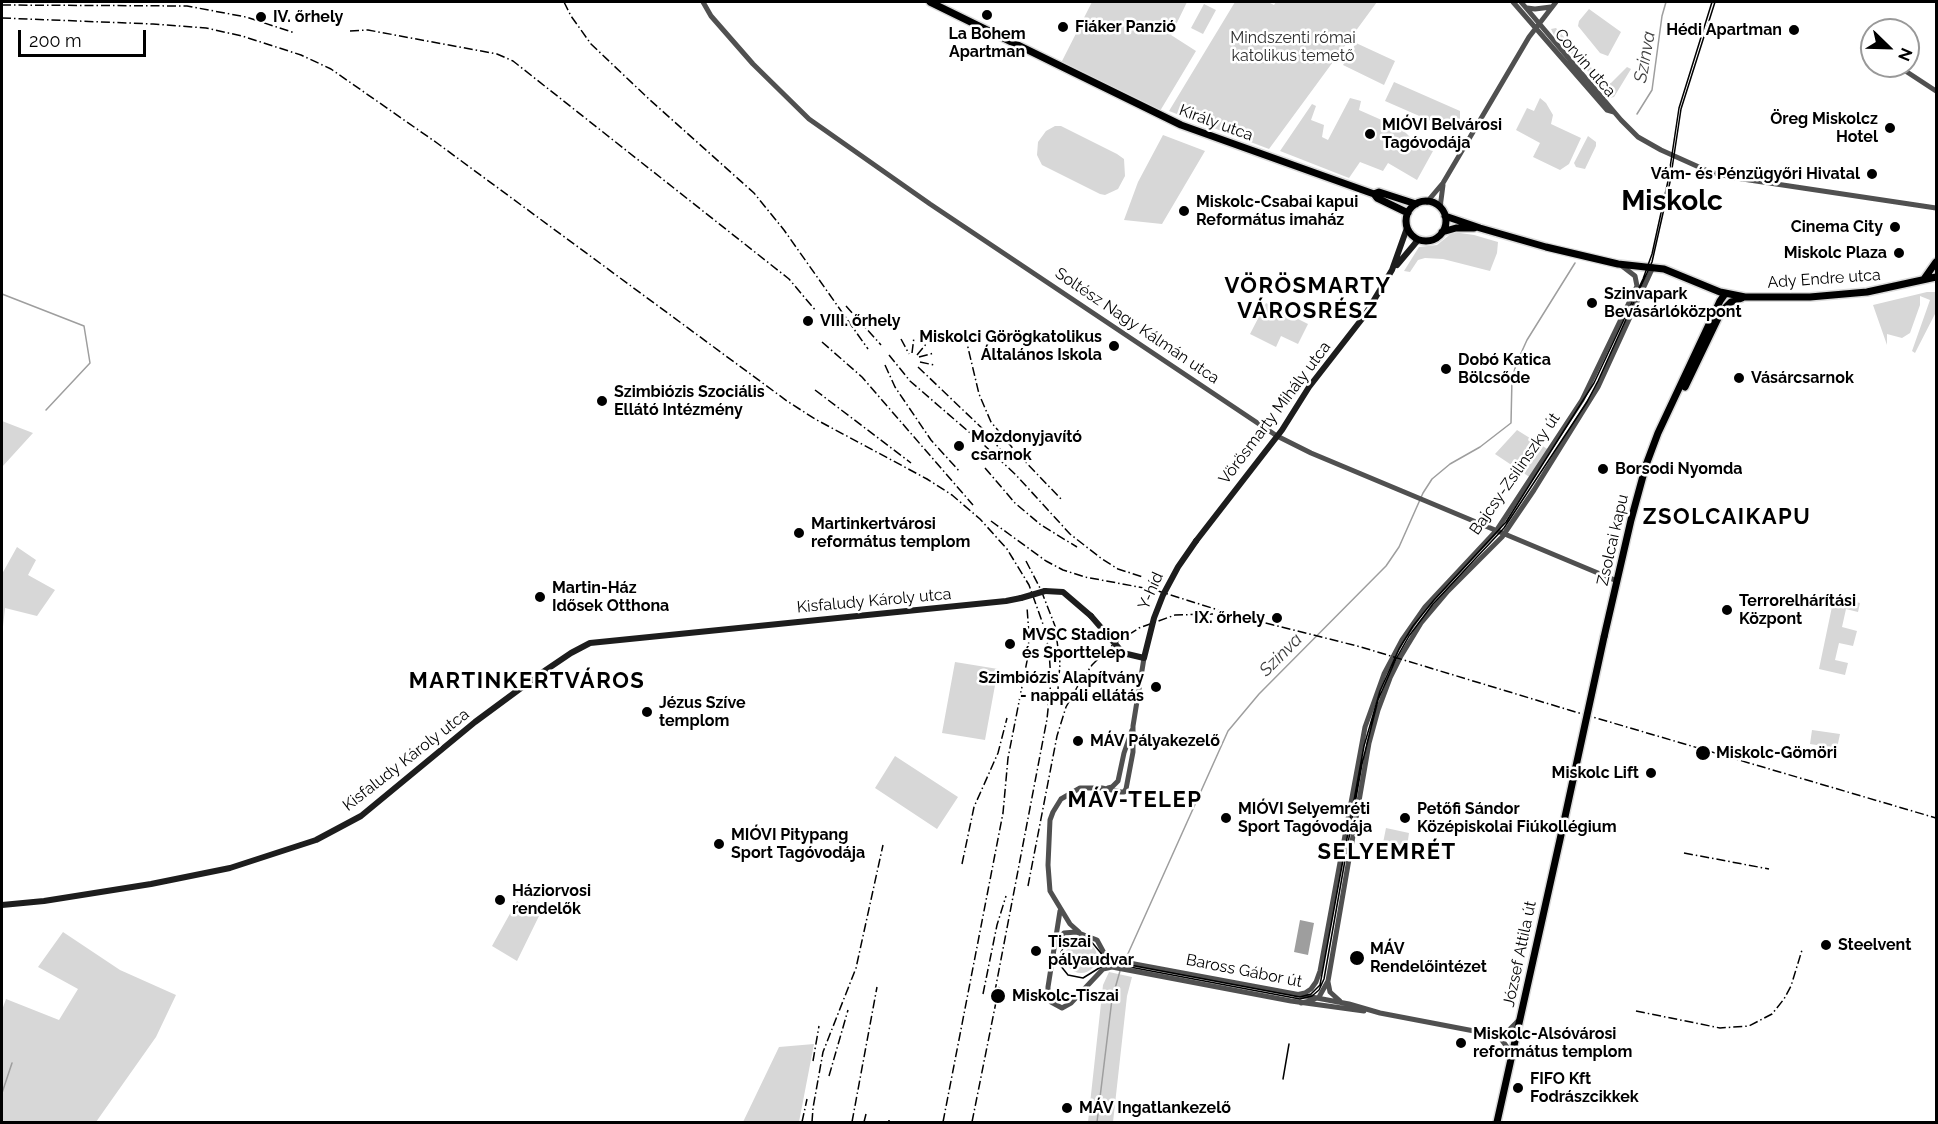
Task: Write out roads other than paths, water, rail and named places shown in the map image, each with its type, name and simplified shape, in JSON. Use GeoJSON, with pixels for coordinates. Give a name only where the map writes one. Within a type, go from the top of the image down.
{"type":"FeatureCollection","features":[{"type":"Feature","properties":{"kind":"main road","name":"Király utca"},"geometry":{"type":"LineString","coordinates":[[930,2],[1181,125],[1374,194],[1377,198],[1408,213]]}},
{"type":"Feature","properties":{"kind":"main road","name":"Király utca"},"geometry":{"type":"LineString","coordinates":[[1374,194],[1379,192],[1416,204]]}},
{"type":"Feature","properties":{"kind":"main road"},"geometry":{"type":"LineString","coordinates":[[1442,232],[1446,223],[1440,208],[1427,201],[1416,204],[1408,213],[1407,228],[1418,240],[1432,240],[1442,232],[1456,228],[1480,228]]}},
{"type":"Feature","properties":{"kind":"main road"},"geometry":{"type":"LineString","coordinates":[[1445,216],[1538,245],[1618,264],[1653,267]]}},
{"type":"Feature","properties":{"kind":"main road","name":"Vörösmarty Mihály utca"},"geometry":{"type":"LineString","coordinates":[[1392,270],[1407,228]]}},
{"type":"Feature","properties":{"kind":"main road","name":"Vörösmarty Mihály utca"},"geometry":{"type":"LineString","coordinates":[[1196,541],[1277,436],[1310,387],[1365,315],[1392,270],[1418,240]]}},
{"type":"Feature","properties":{"kind":"main road"},"geometry":{"type":"LineString","coordinates":[[1924,280],[1936,262]]}},
{"type":"Feature","properties":{"kind":"main road","name":"Ady Endre utca"},"geometry":{"type":"LineString","coordinates":[[1653,267],[1669,271],[1725,294],[1734,300]]}},
{"type":"Feature","properties":{"kind":"main road","name":"Ady Endre utca"},"geometry":{"type":"LineString","coordinates":[[1725,294],[1745,297],[1846,294],[1873,291],[1936,277]]}},
{"type":"Feature","properties":{"kind":"main road"},"geometry":{"type":"LineString","coordinates":[[1721,312],[1726,302],[1725,294]]}},
{"type":"Feature","properties":{"kind":"main road","name":"Zsolcai kapu"},"geometry":{"type":"LineString","coordinates":[[1563,826],[1640,483],[1658,433],[1725,294]]}},
{"type":"Feature","properties":{"kind":"main road"},"geometry":{"type":"LineString","coordinates":[[1721,312],[1734,300],[1745,297]]}},
{"type":"Feature","properties":{"kind":"main road","name":"Zsolcai kapu"},"geometry":{"type":"LineString","coordinates":[[1652,450],[1662,435],[1721,312]]}},
{"type":"Feature","properties":{"kind":"main road","name":"Y-híd"},"geometry":{"type":"LineString","coordinates":[[1144,658],[1151,628],[1163,596],[1174,573],[1196,541]]}},
{"type":"Feature","properties":{"kind":"main road","name":"Kisfaludy Károly utca"},"geometry":{"type":"LineString","coordinates":[[2,905],[134,887],[221,870],[316,840],[361,816],[475,722],[540,674],[590,643],[1006,601],[1045,591],[1063,592],[1091,616],[1123,653],[1144,658]]}},
{"type":"Feature","properties":{"kind":"main road","name":"József Attila út"},"geometry":{"type":"LineString","coordinates":[[1497,1122],[1563,826]]}},
{"type":"Feature","properties":{"kind":"street","name":"Soltész Nagy Kálmán utca"},"geometry":{"type":"LineString","coordinates":[[703,2],[711,16],[782,94],[809,119],[845,146],[1277,436],[1311,453],[1617,581]]}},
{"type":"Feature","properties":{"kind":"street","name":"Corvin utca"},"geometry":{"type":"LineString","coordinates":[[1513,2],[1545,29],[1621,120],[1638,136],[1661,150],[1714,174],[1936,208]]}},
{"type":"Feature","properties":{"kind":"street","name":"Corvin utca"},"geometry":{"type":"LineString","coordinates":[[1521,2],[1545,38],[1607,110],[1614,112]]}},
{"type":"Feature","properties":{"kind":"street"},"geometry":{"type":"LineString","coordinates":[[1427,201],[1443,183],[1537,24],[1554,4]]}},
{"type":"Feature","properties":{"kind":"street"},"geometry":{"type":"LineString","coordinates":[[1527,8],[1535,9],[1554,4]]}},
{"type":"Feature","properties":{"kind":"street"},"geometry":{"type":"LineString","coordinates":[[1545,29],[1545,20],[1554,4]]}},
{"type":"Feature","properties":{"kind":"street"},"geometry":{"type":"LineString","coordinates":[[1529,37],[1545,38]]}},
{"type":"Feature","properties":{"kind":"street"},"geometry":{"type":"LineString","coordinates":[[1916,78],[1936,91]]}},
{"type":"Feature","properties":{"kind":"street"},"geometry":{"type":"LineString","coordinates":[[1440,208],[1443,183]]}},
{"type":"Feature","properties":{"kind":"street","name":"Bajcsy-Zsilinszky út"},"geometry":{"type":"LineString","coordinates":[[1296,995],[1311,989],[1320,970],[1361,746],[1379,686],[1395,651],[1417,618],[1439,591],[1496,531],[1582,400],[1636,291],[1637,278],[1618,264]]}},
{"type":"Feature","properties":{"kind":"street","name":"Bajcsy-Zsilinszky út"},"geometry":{"type":"LineString","coordinates":[[1320,998],[1328,981],[1368,747],[1384,692],[1401,656],[1421,623],[1448,591],[1504,534],[1598,387],[1653,267]]}},
{"type":"Feature","properties":{"kind":"street","name":"Y-híd"},"geometry":{"type":"LineString","coordinates":[[1133,726],[1144,658]]}},
{"type":"Feature","properties":{"kind":"street"},"geometry":{"type":"LineString","coordinates":[[1104,788],[1112,787],[1118,781],[1133,726]]}},
{"type":"Feature","properties":{"kind":"street"},"geometry":{"type":"LineString","coordinates":[[1104,953],[1103,969],[1071,1004],[1062,1008],[1051,1002],[1048,996],[1060,919],[1060,909],[1049,884],[1049,829],[1053,812],[1061,799],[1071,791],[1085,787],[1124,792],[1133,752],[1133,726]]}},
{"type":"Feature","properties":{"kind":"street","name":"Baross Gábor út"},"geometry":{"type":"LineString","coordinates":[[1060,909],[1070,924],[1080,933],[1096,940],[1112,963],[1301,1003],[1380,1013],[1516,1039]]}},
{"type":"Feature","properties":{"kind":"street"},"geometry":{"type":"LineString","coordinates":[[1055,943],[1064,933],[1080,933]]}},
{"type":"Feature","properties":{"kind":"street","name":"Baross Gábor út"},"geometry":{"type":"LineString","coordinates":[[1103,969],[1112,963]]}},
{"type":"Feature","properties":{"kind":"street","name":"Baross Gábor út"},"geometry":{"type":"LineString","coordinates":[[1132,967],[1320,998],[1380,1013]]}},
{"type":"Feature","properties":{"kind":"street"},"geometry":{"type":"LineString","coordinates":[[1320,970],[1320,998]]}},
{"type":"Feature","properties":{"kind":"street"},"geometry":{"type":"LineString","coordinates":[[1328,981],[1333,995],[1347,1004]]}},
{"type":"Feature","properties":{"kind":"street"},"geometry":{"type":"LineString","coordinates":[[1301,1003],[1320,998],[1334,1007]]}},
{"type":"Feature","properties":{"kind":"street"},"geometry":{"type":"LineString","coordinates":[[1513,1054],[1498,1036],[1504,1034],[1520,1020]]}},
{"type":"Feature","properties":{"kind":"waterway","name":"Szinva"},"geometry":{"type":"LineString","coordinates":[[1637,114],[1652,90],[1666,2]]}},
{"type":"Feature","properties":{"kind":"waterway","name":"Szinva"},"geometry":{"type":"LineString","coordinates":[[1122,967],[1228,731],[1259,694],[1386,566],[1399,547],[1423,493],[1432,479],[1450,464],[1480,447],[1511,423],[1512,378],[1517,362],[1527,340],[1575,263]]}},
{"type":"Feature","properties":{"kind":"waterway"},"geometry":{"type":"LineString","coordinates":[[2,294],[84,326],[90,363],[46,410]]}},
{"type":"Feature","properties":{"kind":"waterway","name":"Szinva"},"geometry":{"type":"LineString","coordinates":[[1097,1122],[1112,999],[1120,971]]}},
{"type":"Feature","properties":{"kind":"waterway"},"geometry":{"type":"LineString","coordinates":[[2,1093],[12,1063]]}},
{"type":"Feature","properties":{"kind":"tram line"},"geometry":{"type":"LineString","coordinates":[[1712,2],[1679,108],[1668,181],[1652,254],[1643,279],[1594,383],[1506,522],[1413,626],[1399,649],[1380,691],[1364,746],[1320,985],[1311,994],[1300,997],[1114,962],[1105,958],[1090,940],[1080,937],[1067,941],[1061,952],[1060,965],[1068,975],[1083,978],[1104,965],[1114,964],[1300,999],[1312,996],[1319,990],[1324,979],[1362,764],[1378,700],[1409,636],[1433,604],[1504,528],[1587,402],[1598,381],[1652,262],[1670,182],[1681,109],[1715,2]]}},
{"type":"Feature","properties":{"kind":"tram line"},"geometry":{"type":"LineString","coordinates":[[1283,1079],[1289,1044]]}},
{"type":"Feature","properties":{"kind":"railway"},"geometry":{"type":"LineString","coordinates":[[564,2],[591,44],[754,193],[784,230],[868,349]]}},
{"type":"Feature","properties":{"kind":"railway"},"geometry":{"type":"LineString","coordinates":[[2,5],[187,6],[246,17],[295,33]]}},
{"type":"Feature","properties":{"kind":"railway"},"geometry":{"type":"LineString","coordinates":[[2,18],[206,28],[242,36],[301,55],[331,69],[437,143],[787,401],[815,419],[927,479],[952,495],[980,519],[1007,549],[1029,585],[1044,627],[1049,651],[1051,681],[1047,719],[994,996]]}},
{"type":"Feature","properties":{"kind":"railway"},"geometry":{"type":"LineString","coordinates":[[350,31],[368,30],[497,54],[513,61],[789,279],[816,311]]}},
{"type":"Feature","properties":{"kind":"railway"},"geometry":{"type":"LineString","coordinates":[[846,306],[881,345]]}},
{"type":"Feature","properties":{"kind":"railway"},"geometry":{"type":"LineString","coordinates":[[965,335],[979,394],[991,422],[1061,499]]}},
{"type":"Feature","properties":{"kind":"railway"},"geometry":{"type":"LineString","coordinates":[[912,353],[914,337]]}},
{"type":"Feature","properties":{"kind":"railway"},"geometry":{"type":"LineString","coordinates":[[901,339],[909,354]]}},
{"type":"Feature","properties":{"kind":"railway"},"geometry":{"type":"LineString","coordinates":[[822,342],[862,377],[973,505]]}},
{"type":"Feature","properties":{"kind":"railway"},"geometry":{"type":"LineString","coordinates":[[917,355],[927,343]]}},
{"type":"Feature","properties":{"kind":"railway"},"geometry":{"type":"LineString","coordinates":[[919,357],[934,353]]}},
{"type":"Feature","properties":{"kind":"railway"},"geometry":{"type":"LineString","coordinates":[[889,355],[910,381],[1016,475],[1070,534],[1118,569],[1143,577]]}},
{"type":"Feature","properties":{"kind":"railway"},"geometry":{"type":"LineString","coordinates":[[920,362],[934,365]]}},
{"type":"Feature","properties":{"kind":"railway"},"geometry":{"type":"LineString","coordinates":[[885,365],[895,387],[931,440],[960,472]]}},
{"type":"Feature","properties":{"kind":"railway"},"geometry":{"type":"LineString","coordinates":[[918,367],[986,432],[1004,454]]}},
{"type":"Feature","properties":{"kind":"railway"},"geometry":{"type":"LineString","coordinates":[[815,390],[911,463]]}},
{"type":"Feature","properties":{"kind":"railway"},"geometry":{"type":"LineString","coordinates":[[985,468],[1015,503],[1041,525],[1077,547]]}},
{"type":"Feature","properties":{"kind":"railway"},"geometry":{"type":"LineString","coordinates":[[991,521],[1046,561],[1063,570],[1085,577],[1155,590],[1234,615],[1361,647],[1936,818]]}},
{"type":"Feature","properties":{"kind":"railway"},"geometry":{"type":"LineString","coordinates":[[1026,561],[1041,590],[1055,626],[1060,663],[1058,689]]}},
{"type":"Feature","properties":{"kind":"railway"},"geometry":{"type":"LineString","coordinates":[[943,1122],[1003,813],[1008,758],[1028,656],[1027,607]]}},
{"type":"Feature","properties":{"kind":"railway"},"geometry":{"type":"LineString","coordinates":[[1028,886],[1057,736],[1066,707],[1079,684],[1092,665],[1110,647],[1139,628],[1175,615],[1213,614]]}},
{"type":"Feature","properties":{"kind":"railway"},"geometry":{"type":"LineString","coordinates":[[962,864],[974,807],[998,753],[1007,718]]}},
{"type":"Feature","properties":{"kind":"railway"},"geometry":{"type":"LineString","coordinates":[[812,1122],[823,1052],[856,968],[883,845]]}},
{"type":"Feature","properties":{"kind":"railway"},"geometry":{"type":"LineString","coordinates":[[1684,853],[1769,869]]}},
{"type":"Feature","properties":{"kind":"railway"},"geometry":{"type":"LineString","coordinates":[[983,994],[997,925],[1006,896]]}},
{"type":"Feature","properties":{"kind":"railway"},"geometry":{"type":"LineString","coordinates":[[1636,1011],[1720,1028],[1749,1026],[1772,1014],[1784,999],[1791,986],[1802,950]]}},
{"type":"Feature","properties":{"kind":"railway"},"geometry":{"type":"LineString","coordinates":[[852,1122],[877,987]]}},
{"type":"Feature","properties":{"kind":"railway"},"geometry":{"type":"LineString","coordinates":[[972,1122],[999,987]]}},
{"type":"Feature","properties":{"kind":"railway"},"geometry":{"type":"LineString","coordinates":[[829,1076],[848,1010]]}},
{"type":"Feature","properties":{"kind":"railway"},"geometry":{"type":"LineString","coordinates":[[813,1061],[819,1026]]}},
{"type":"Feature","properties":{"kind":"railway"},"geometry":{"type":"LineString","coordinates":[[802,1122],[807,1099]]}},
{"type":"Feature","properties":{"kind":"railway"},"geometry":{"type":"LineString","coordinates":[[864,1122],[866,1114]]}},
{"type":"Feature","properties":{"kind":"place","name":"La Bohem Apartman"},"geometry":{"type":"Point","coordinates":[987,15]}},
{"type":"Feature","properties":{"kind":"place","name":"IV. őrhely"},"geometry":{"type":"Point","coordinates":[261,17]}},
{"type":"Feature","properties":{"kind":"place","name":"Fiáker Panzió"},"geometry":{"type":"Point","coordinates":[1063,27]}},
{"type":"Feature","properties":{"kind":"place","name":"Hédi Apartman"},"geometry":{"type":"Point","coordinates":[1794,30]}},
{"type":"Feature","properties":{"kind":"place","name":"Öreg Miskolcz Hotel"},"geometry":{"type":"Point","coordinates":[1890,128]}},
{"type":"Feature","properties":{"kind":"place","name":"MIÓVI Belvárosi Tagóvodája"},"geometry":{"type":"Point","coordinates":[1370,134]}},
{"type":"Feature","properties":{"kind":"place","name":"Vám- és Pénzügyőri Hivatal"},"geometry":{"type":"Point","coordinates":[1872,174]}},
{"type":"Feature","properties":{"kind":"place","name":"Miskolc-Csabai kapui Református imaház"},"geometry":{"type":"Point","coordinates":[1184,211]}},
{"type":"Feature","properties":{"kind":"place","name":"Cinema City"},"geometry":{"type":"Point","coordinates":[1895,227]}},
{"type":"Feature","properties":{"kind":"place","name":"Miskolc Plaza"},"geometry":{"type":"Point","coordinates":[1899,253]}},
{"type":"Feature","properties":{"kind":"place","name":"Szinvapark Bevásárlóközpont"},"geometry":{"type":"Point","coordinates":[1592,303]}},
{"type":"Feature","properties":{"kind":"place","name":"VIII. őrhely"},"geometry":{"type":"Point","coordinates":[808,321]}},
{"type":"Feature","properties":{"kind":"place","name":"Miskolci Görögkatolikus Általános Iskola"},"geometry":{"type":"Point","coordinates":[1114,346]}},
{"type":"Feature","properties":{"kind":"place","name":"Dobó Katica Bölcsőde"},"geometry":{"type":"Point","coordinates":[1446,369]}},
{"type":"Feature","properties":{"kind":"place","name":"Vásárcsarnok"},"geometry":{"type":"Point","coordinates":[1739,378]}},
{"type":"Feature","properties":{"kind":"place","name":"Szimbiózis Szociális Ellátó Intézmény"},"geometry":{"type":"Point","coordinates":[602,401]}},
{"type":"Feature","properties":{"kind":"place","name":"Mozdonyjavító csarnok"},"geometry":{"type":"Point","coordinates":[959,446]}},
{"type":"Feature","properties":{"kind":"place","name":"Borsodi Nyomda"},"geometry":{"type":"Point","coordinates":[1603,469]}},
{"type":"Feature","properties":{"kind":"place","name":"Martinkertvárosi református templom"},"geometry":{"type":"Point","coordinates":[799,533]}},
{"type":"Feature","properties":{"kind":"place","name":"Martin-Ház Idősek Otthona"},"geometry":{"type":"Point","coordinates":[540,597]}},
{"type":"Feature","properties":{"kind":"place","name":"Terrorelhárítási Központ"},"geometry":{"type":"Point","coordinates":[1727,610]}},
{"type":"Feature","properties":{"kind":"place","name":"IX. őrhely"},"geometry":{"type":"Point","coordinates":[1277,618]}},
{"type":"Feature","properties":{"kind":"place","name":"MVSC Stadion és Sporttelep"},"geometry":{"type":"Point","coordinates":[1010,644]}},
{"type":"Feature","properties":{"kind":"place","name":"Szimbiózis Alapítvány - nappali ellátás"},"geometry":{"type":"Point","coordinates":[1156,687]}},
{"type":"Feature","properties":{"kind":"place","name":"Jézus Szíve templom"},"geometry":{"type":"Point","coordinates":[647,712]}},
{"type":"Feature","properties":{"kind":"place","name":"MÁV Pályakezelő"},"geometry":{"type":"Point","coordinates":[1078,741]}},
{"type":"Feature","properties":{"kind":"place","name":"Miskolc-Gömöri"},"geometry":{"type":"Point","coordinates":[1703,753]}},
{"type":"Feature","properties":{"kind":"place","name":"Miskolc Lift"},"geometry":{"type":"Point","coordinates":[1651,773]}},
{"type":"Feature","properties":{"kind":"place","name":"MIÓVI Selyemréti Sport Tagóvodája"},"geometry":{"type":"Point","coordinates":[1226,818]}},
{"type":"Feature","properties":{"kind":"place","name":"Petőfi Sándor Középiskolai Fiúkollégium"},"geometry":{"type":"Point","coordinates":[1405,818]}},
{"type":"Feature","properties":{"kind":"place","name":"MIÓVI Pitypang Sport Tagóvodája"},"geometry":{"type":"Point","coordinates":[719,844]}},
{"type":"Feature","properties":{"kind":"place","name":"Háziorvosi rendelők"},"geometry":{"type":"Point","coordinates":[500,900]}},
{"type":"Feature","properties":{"kind":"place","name":"Steelvent"},"geometry":{"type":"Point","coordinates":[1826,945]}},
{"type":"Feature","properties":{"kind":"place","name":"Tiszai pályaudvar"},"geometry":{"type":"Point","coordinates":[1036,951]}},
{"type":"Feature","properties":{"kind":"place","name":"MÁV Rendelőintézet"},"geometry":{"type":"Point","coordinates":[1357,958]}},
{"type":"Feature","properties":{"kind":"place","name":"Miskolc-Tiszai"},"geometry":{"type":"Point","coordinates":[998,996]}},
{"type":"Feature","properties":{"kind":"place","name":"Miskolc-Alsóvárosi református templom"},"geometry":{"type":"Point","coordinates":[1461,1043]}},
{"type":"Feature","properties":{"kind":"place","name":"FIFO Kft Fodrászcikkek"},"geometry":{"type":"Point","coordinates":[1518,1088]}},
{"type":"Feature","properties":{"kind":"place","name":"MÁV Ingatlankezelő"},"geometry":{"type":"Point","coordinates":[1067,1108]}},
{"type":"Feature","properties":{"kind":"district","name":"Miskolc"},"geometry":{"type":"Point","coordinates":[1672,202]}},
{"type":"Feature","properties":{"kind":"district","name":"VÖRÖSMARTY VÁROSRÉSZ"},"geometry":{"type":"Point","coordinates":[1308,298]}},
{"type":"Feature","properties":{"kind":"district","name":"ZSOLCAIKAPU"},"geometry":{"type":"Point","coordinates":[1727,517]}},
{"type":"Feature","properties":{"kind":"district","name":"MARTINKERTVÁROS"},"geometry":{"type":"Point","coordinates":[527,681]}},
{"type":"Feature","properties":{"kind":"district","name":"MÁV-TELEP"},"geometry":{"type":"Point","coordinates":[1135,800]}},
{"type":"Feature","properties":{"kind":"district","name":"SELYEMRÉT"},"geometry":{"type":"Point","coordinates":[1387,852]}},
{"type":"Feature","properties":{"kind":"park label","name":"Mindszenti római katolikus temető"},"geometry":{"type":"Point","coordinates":[1293,47]}}]}
